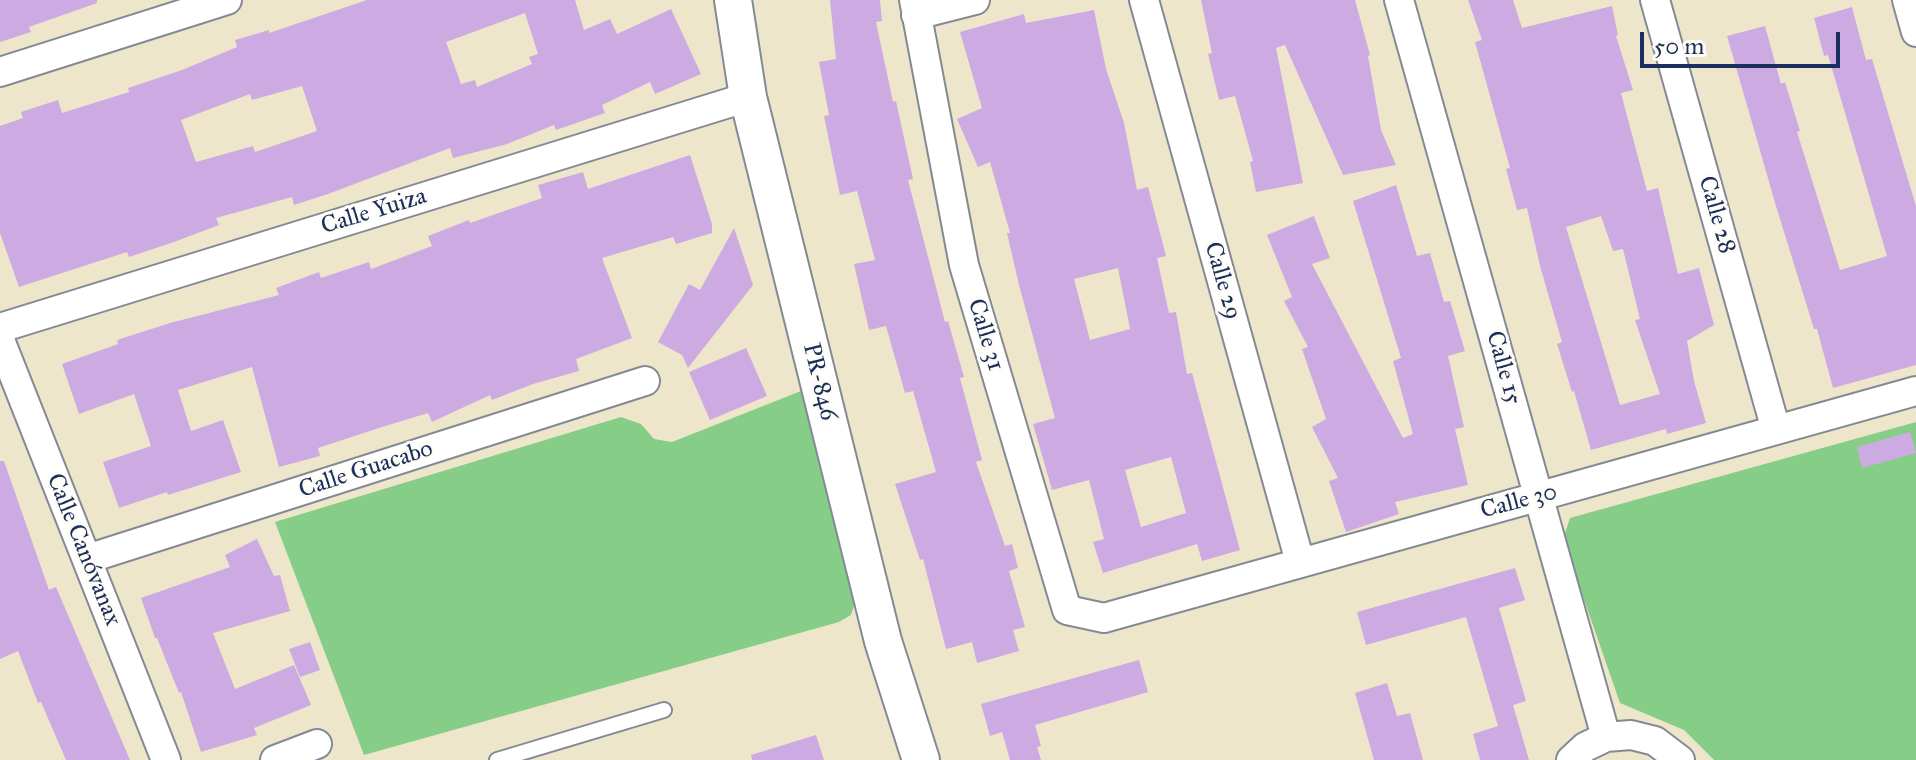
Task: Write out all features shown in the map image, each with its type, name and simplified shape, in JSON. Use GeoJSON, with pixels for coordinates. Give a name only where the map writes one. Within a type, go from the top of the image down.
{"type":"FeatureCollection","features":[{"type":"Feature","properties":{"kind":"street"},"geometry":{"type":"LineString","coordinates":[[0,72],[227,0]]}},
{"type":"Feature","properties":{"kind":"street","name":"PR-846"},"geometry":{"type":"LineString","coordinates":[[733,0],[748,97],[883,641],[921,760]]}},
{"type":"Feature","properties":{"kind":"street"},"geometry":{"type":"LineString","coordinates":[[915,8],[975,0]]}},
{"type":"Feature","properties":{"kind":"street","name":"Calle 29"},"geometry":{"type":"LineString","coordinates":[[1144,0],[1300,562]]}},
{"type":"Feature","properties":{"kind":"street","name":"Calle 15"},"geometry":{"type":"LineString","coordinates":[[1399,0],[1606,737]]}},
{"type":"Feature","properties":{"kind":"street","name":"Calle 28"},"geometry":{"type":"LineString","coordinates":[[1655,0],[1776,430]]}},
{"type":"Feature","properties":{"kind":"street"},"geometry":{"type":"LineString","coordinates":[[1907,0],[1916,32]]}},
{"type":"Feature","properties":{"kind":"street","name":"Calle 31"},"geometry":{"type":"LineString","coordinates":[[915,8],[964,265],[1067,610],[1104,618],[1122,613]]}},
{"type":"Feature","properties":{"kind":"street","name":"Calle Yuiza"},"geometry":{"type":"LineString","coordinates":[[0,328],[748,97]]}},
{"type":"Feature","properties":{"kind":"street","name":"Calle Canóvanax"},"geometry":{"type":"LineString","coordinates":[[0,340],[166,760]]}},
{"type":"Feature","properties":{"kind":"street","name":"Calle Guacabo"},"geometry":{"type":"LineString","coordinates":[[87,559],[645,381]]}},
{"type":"Feature","properties":{"kind":"street","name":"Calle 30"},"geometry":{"type":"LineString","coordinates":[[1122,613],[1916,391]]}},
{"type":"Feature","properties":{"kind":"street"},"geometry":{"type":"LineString","coordinates":[[1571,760],[1585,747],[1606,737],[1631,735],[1655,741],[1680,760]]}},
{"type":"Feature","properties":{"kind":"street"},"geometry":{"type":"LineString","coordinates":[[275,760],[317,744]]}},
{"type":"Feature","properties":{"kind":"lane"},"geometry":{"type":"LineString","coordinates":[[497,760],[664,710]]}},
{"type":"Feature","properties":{"kind":"green space"},"geometry":{"type":"Polygon","coordinates":[[[801,391],[856,599],[851,615],[839,622],[364,755],[275,522],[621,417],[641,424],[654,439],[672,442],[801,391]]]}},
{"type":"Feature","properties":{"kind":"green space"},"geometry":{"type":"Polygon","coordinates":[[[1916,422],[1916,760],[1714,760],[1684,730],[1620,703],[1563,539],[1570,518],[1916,422]]]}},
{"type":"Feature","properties":{"kind":"building"},"geometry":{"type":"Polygon","coordinates":[[[0,0],[97,0],[97,3],[29,27],[31,32],[0,42],[0,0]]]}},
{"type":"Feature","properties":{"kind":"building"},"geometry":{"type":"Polygon","coordinates":[[[367,0],[575,0],[584,30],[610,19],[617,34],[671,9],[701,74],[655,94],[650,82],[602,105],[605,113],[556,130],[554,125],[507,144],[453,158],[450,148],[294,205],[292,197],[216,218],[219,225],[174,242],[129,257],[127,252],[19,287],[0,233],[0,126],[23,118],[21,112],[58,100],[62,113],[129,92],[128,88],[237,47],[235,40],[269,30],[269,33],[367,0]],[[525,13],[446,42],[461,84],[475,80],[477,87],[532,64],[529,57],[538,54],[525,13]],[[302,86],[252,100],[250,94],[181,120],[196,162],[253,146],[255,152],[317,131],[302,86]]]}},
{"type":"Feature","properties":{"kind":"building"},"geometry":{"type":"Polygon","coordinates":[[[830,0],[880,0],[882,21],[876,22],[913,179],[908,180],[945,322],[948,321],[964,377],[960,378],[982,460],[976,462],[1005,546],[1012,544],[1018,568],[1009,571],[1025,627],[1013,630],[1019,651],[977,663],[972,642],[946,649],[923,559],[920,560],[895,484],[936,472],[913,391],[905,393],[886,326],[869,330],[854,264],[875,260],[857,191],[840,195],[824,116],[829,115],[819,62],[836,59],[830,0]]]}},
{"type":"Feature","properties":{"kind":"building"},"geometry":{"type":"Polygon","coordinates":[[[1201,0],[1355,0],[1370,55],[1381,130],[1396,165],[1343,175],[1285,45],[1276,48],[1303,183],[1256,192],[1250,162],[1253,161],[1235,96],[1219,100],[1208,54],[1212,53],[1201,0]]]}},
{"type":"Feature","properties":{"kind":"building"},"geometry":{"type":"Polygon","coordinates":[[[1468,0],[1513,0],[1522,28],[1612,6],[1616,36],[1633,90],[1621,93],[1647,191],[1658,188],[1678,274],[1699,268],[1714,325],[1687,341],[1706,423],[1667,434],[1666,429],[1591,450],[1557,344],[1562,342],[1527,208],[1517,210],[1506,169],[1510,168],[1475,42],[1482,40],[1468,0]],[[1601,216],[1566,227],[1620,405],[1660,394],[1635,320],[1640,319],[1623,249],[1613,251],[1601,216]]]}},
{"type":"Feature","properties":{"kind":"building"},"geometry":{"type":"Polygon","coordinates":[[[1852,7],[1866,60],[1872,59],[1916,206],[1916,365],[1833,388],[1727,36],[1765,26],[1781,84],[1785,82],[1800,131],[1797,132],[1840,270],[1887,256],[1828,55],[1824,56],[1814,18],[1852,7]]]}},
{"type":"Feature","properties":{"kind":"building"},"geometry":{"type":"Polygon","coordinates":[[[1094,10],[1106,69],[1124,123],[1137,190],[1148,187],[1166,256],[1157,258],[1169,313],[1176,312],[1187,374],[1192,373],[1240,550],[1202,561],[1197,544],[1103,573],[1093,542],[1104,539],[1089,480],[1052,490],[1033,424],[1055,418],[1019,285],[1007,233],[1010,233],[990,162],[978,167],[957,119],[982,108],[960,32],[1024,14],[1026,23],[1094,10]],[[1118,268],[1074,279],[1090,340],[1130,329],[1118,268]],[[1171,457],[1125,470],[1141,527],[1186,513],[1171,457]]]}},
{"type":"Feature","properties":{"kind":"building"},"geometry":{"type":"Polygon","coordinates":[[[690,155],[712,224],[712,233],[676,244],[673,237],[602,258],[632,338],[576,359],[579,371],[492,400],[490,395],[432,422],[428,413],[382,427],[318,448],[320,456],[279,467],[252,367],[178,390],[191,431],[223,420],[241,472],[119,508],[103,462],[151,446],[134,394],[79,414],[62,364],[118,344],[117,340],[170,323],[279,295],[276,288],[319,272],[321,278],[369,262],[371,269],[432,246],[428,236],[542,198],[538,185],[583,172],[588,189],[690,155]]]}},
{"type":"Feature","properties":{"kind":"building"},"geometry":{"type":"Polygon","coordinates":[[[1396,185],[1417,256],[1430,253],[1444,302],[1450,301],[1465,351],[1448,356],[1464,427],[1455,429],[1468,485],[1395,502],[1399,514],[1346,532],[1329,481],[1338,478],[1312,427],[1326,419],[1302,349],[1308,347],[1284,301],[1292,297],[1267,235],[1314,216],[1330,258],[1312,264],[1403,438],[1413,434],[1393,361],[1401,358],[1353,201],[1396,185]]]}},
{"type":"Feature","properties":{"kind":"building"},"geometry":{"type":"Polygon","coordinates":[[[734,228],[753,285],[688,368],[682,355],[658,342],[689,284],[700,290],[734,228]]]}},
{"type":"Feature","properties":{"kind":"building"},"geometry":{"type":"Polygon","coordinates":[[[746,348],[767,396],[710,420],[689,372],[746,348]]]}},
{"type":"Feature","properties":{"kind":"building"},"geometry":{"type":"Polygon","coordinates":[[[1910,432],[1916,453],[1862,468],[1857,447],[1910,432]]]}},
{"type":"Feature","properties":{"kind":"building"},"geometry":{"type":"Polygon","coordinates":[[[0,461],[4,461],[49,590],[56,587],[130,760],[66,760],[41,702],[38,703],[18,651],[0,659],[0,461]]]}},
{"type":"Feature","properties":{"kind":"building"},"geometry":{"type":"Polygon","coordinates":[[[257,539],[274,576],[280,575],[290,611],[213,633],[235,689],[294,665],[311,705],[254,728],[257,735],[201,752],[181,692],[155,638],[141,598],[230,567],[225,555],[257,539]]]}},
{"type":"Feature","properties":{"kind":"building"},"geometry":{"type":"Polygon","coordinates":[[[1515,568],[1525,600],[1499,608],[1526,701],[1513,705],[1529,760],[1480,760],[1473,734],[1498,726],[1466,617],[1366,645],[1357,612],[1515,568]]]}},
{"type":"Feature","properties":{"kind":"building"},"geometry":{"type":"Polygon","coordinates":[[[310,642],[320,670],[300,677],[289,649],[310,642]]]}},
{"type":"Feature","properties":{"kind":"building"},"geometry":{"type":"Polygon","coordinates":[[[1139,660],[1148,692],[1035,725],[1041,760],[1010,760],[1002,732],[990,736],[981,704],[1139,660]]]}},
{"type":"Feature","properties":{"kind":"building"},"geometry":{"type":"Polygon","coordinates":[[[1387,683],[1397,716],[1410,713],[1423,760],[1374,760],[1355,693],[1387,683]]]}},
{"type":"Feature","properties":{"kind":"building"},"geometry":{"type":"Polygon","coordinates":[[[816,735],[824,760],[752,760],[751,755],[816,735]]]}}]}
